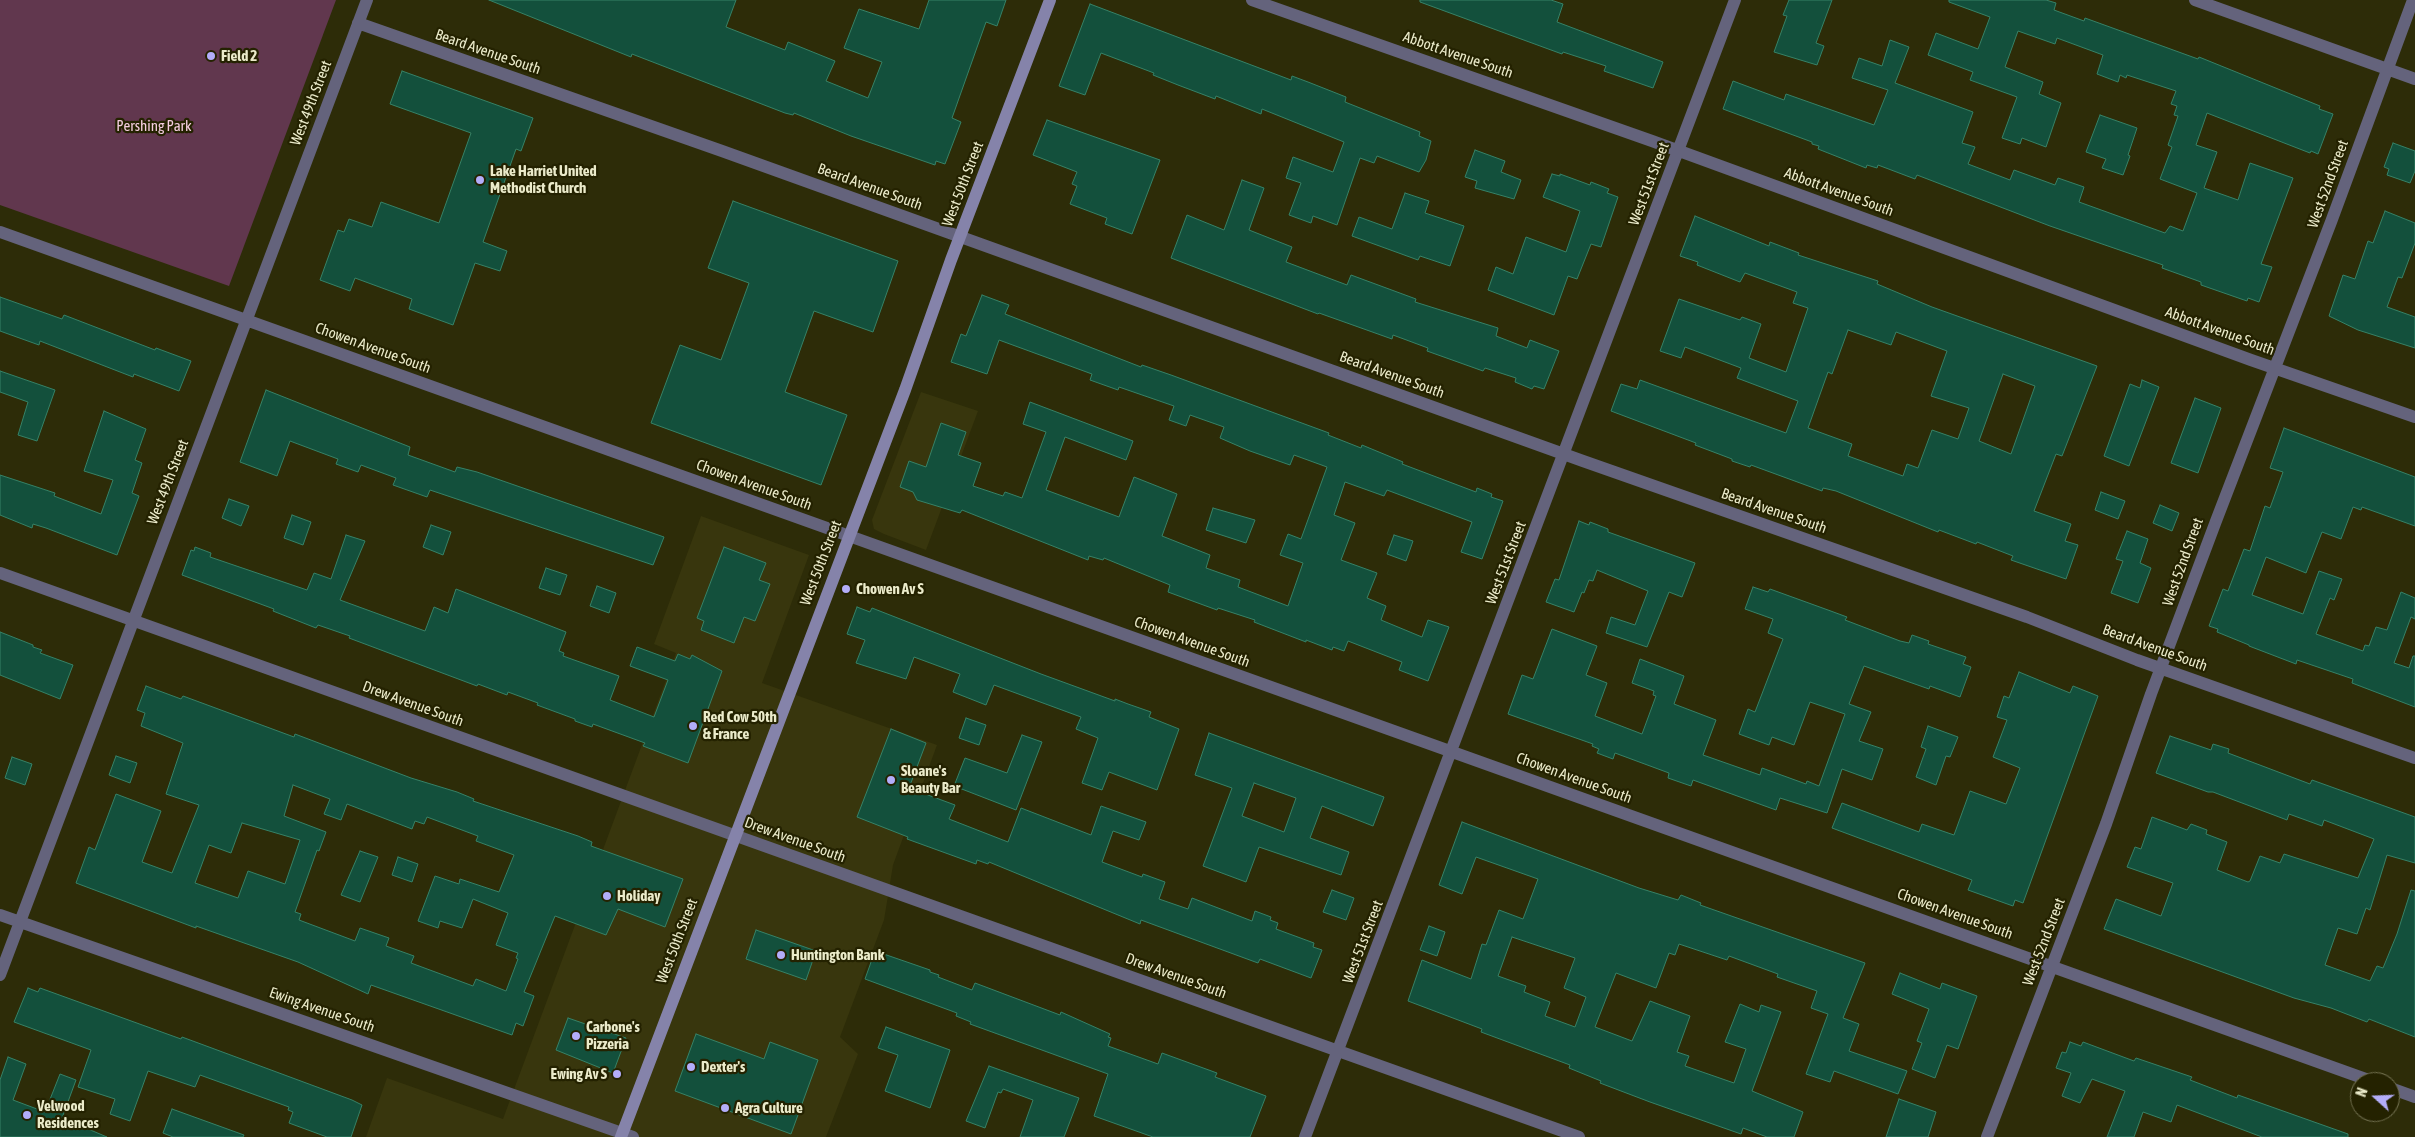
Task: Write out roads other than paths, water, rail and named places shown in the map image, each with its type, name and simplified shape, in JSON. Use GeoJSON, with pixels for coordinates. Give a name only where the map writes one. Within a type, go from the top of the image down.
{"type":"FeatureCollection","features":[{"type":"Feature","properties":{"kind":"main road","name":"West 50th Street"},"geometry":{"type":"LineString","coordinates":[[626,1136],[735,836],[1050,0]]}},
{"type":"Feature","properties":{"kind":"street","name":"West 49th Street"},"geometry":{"type":"LineString","coordinates":[[0,975],[367,0]]}},
{"type":"Feature","properties":{"kind":"street","name":"Abbott Avenue South"},"geometry":{"type":"LineString","coordinates":[[1252,0],[1679,151],[2274,368],[2415,417]]}},
{"type":"Feature","properties":{"kind":"street","name":"West 51st Street"},"geometry":{"type":"LineString","coordinates":[[1305,1137],[1736,0]]}},
{"type":"Feature","properties":{"kind":"street"},"geometry":{"type":"LineString","coordinates":[[2195,0],[2415,79]]}},
{"type":"Feature","properties":{"kind":"street","name":"West 52nd Street"},"geometry":{"type":"LineString","coordinates":[[1988,1137],[2106,824],[2161,668],[2331,222],[2413,0]]}},
{"type":"Feature","properties":{"kind":"street","name":"Beard Avenue South"},"geometry":{"type":"LineString","coordinates":[[358,23],[1564,454],[2027,617],[2161,668],[2415,758]]}},
{"type":"Feature","properties":{"kind":"street","name":"Chowen Avenue South"},"geometry":{"type":"LineString","coordinates":[[0,232],[2350,1073]]}},
{"type":"Feature","properties":{"kind":"street","name":"Drew Avenue South"},"geometry":{"type":"LineString","coordinates":[[0,573],[1579,1137]]}},
{"type":"Feature","properties":{"kind":"street","name":"Ewing Avenue South"},"geometry":{"type":"LineString","coordinates":[[0,915],[626,1136]]}},
{"type":"Feature","properties":{"kind":"street"},"geometry":{"type":"LineString","coordinates":[[2400,1092],[2415,1097]]}},
{"type":"Feature","properties":{"kind":"place","name":"Field 2"},"geometry":{"type":"Point","coordinates":[211,56]}},
{"type":"Feature","properties":{"kind":"place","name":"Lake Harriet United Methodist Church"},"geometry":{"type":"Point","coordinates":[480,180]}},
{"type":"Feature","properties":{"kind":"place","name":"Chowen Av S"},"geometry":{"type":"Point","coordinates":[846,589]}},
{"type":"Feature","properties":{"kind":"place","name":"Red Cow 50th & France"},"geometry":{"type":"Point","coordinates":[693,726]}},
{"type":"Feature","properties":{"kind":"place","name":"Sloane's Beauty Bar"},"geometry":{"type":"Point","coordinates":[891,780]}},
{"type":"Feature","properties":{"kind":"place","name":"Holiday"},"geometry":{"type":"Point","coordinates":[607,896]}},
{"type":"Feature","properties":{"kind":"place","name":"Huntington Bank"},"geometry":{"type":"Point","coordinates":[781,955]}},
{"type":"Feature","properties":{"kind":"place","name":"Carbone's Pizzeria"},"geometry":{"type":"Point","coordinates":[576,1036]}},
{"type":"Feature","properties":{"kind":"place","name":"Dexter's"},"geometry":{"type":"Point","coordinates":[691,1067]}},
{"type":"Feature","properties":{"kind":"place","name":"Ewing Av S"},"geometry":{"type":"Point","coordinates":[617,1074]}},
{"type":"Feature","properties":{"kind":"place","name":"Agra Culture"},"geometry":{"type":"Point","coordinates":[725,1108]}},
{"type":"Feature","properties":{"kind":"place","name":"Velwood Residences"},"geometry":{"type":"Point","coordinates":[27,1115]}},
{"type":"Feature","properties":{"kind":"park label","name":"Pershing Park"},"geometry":{"type":"Point","coordinates":[154,126]}}]}
